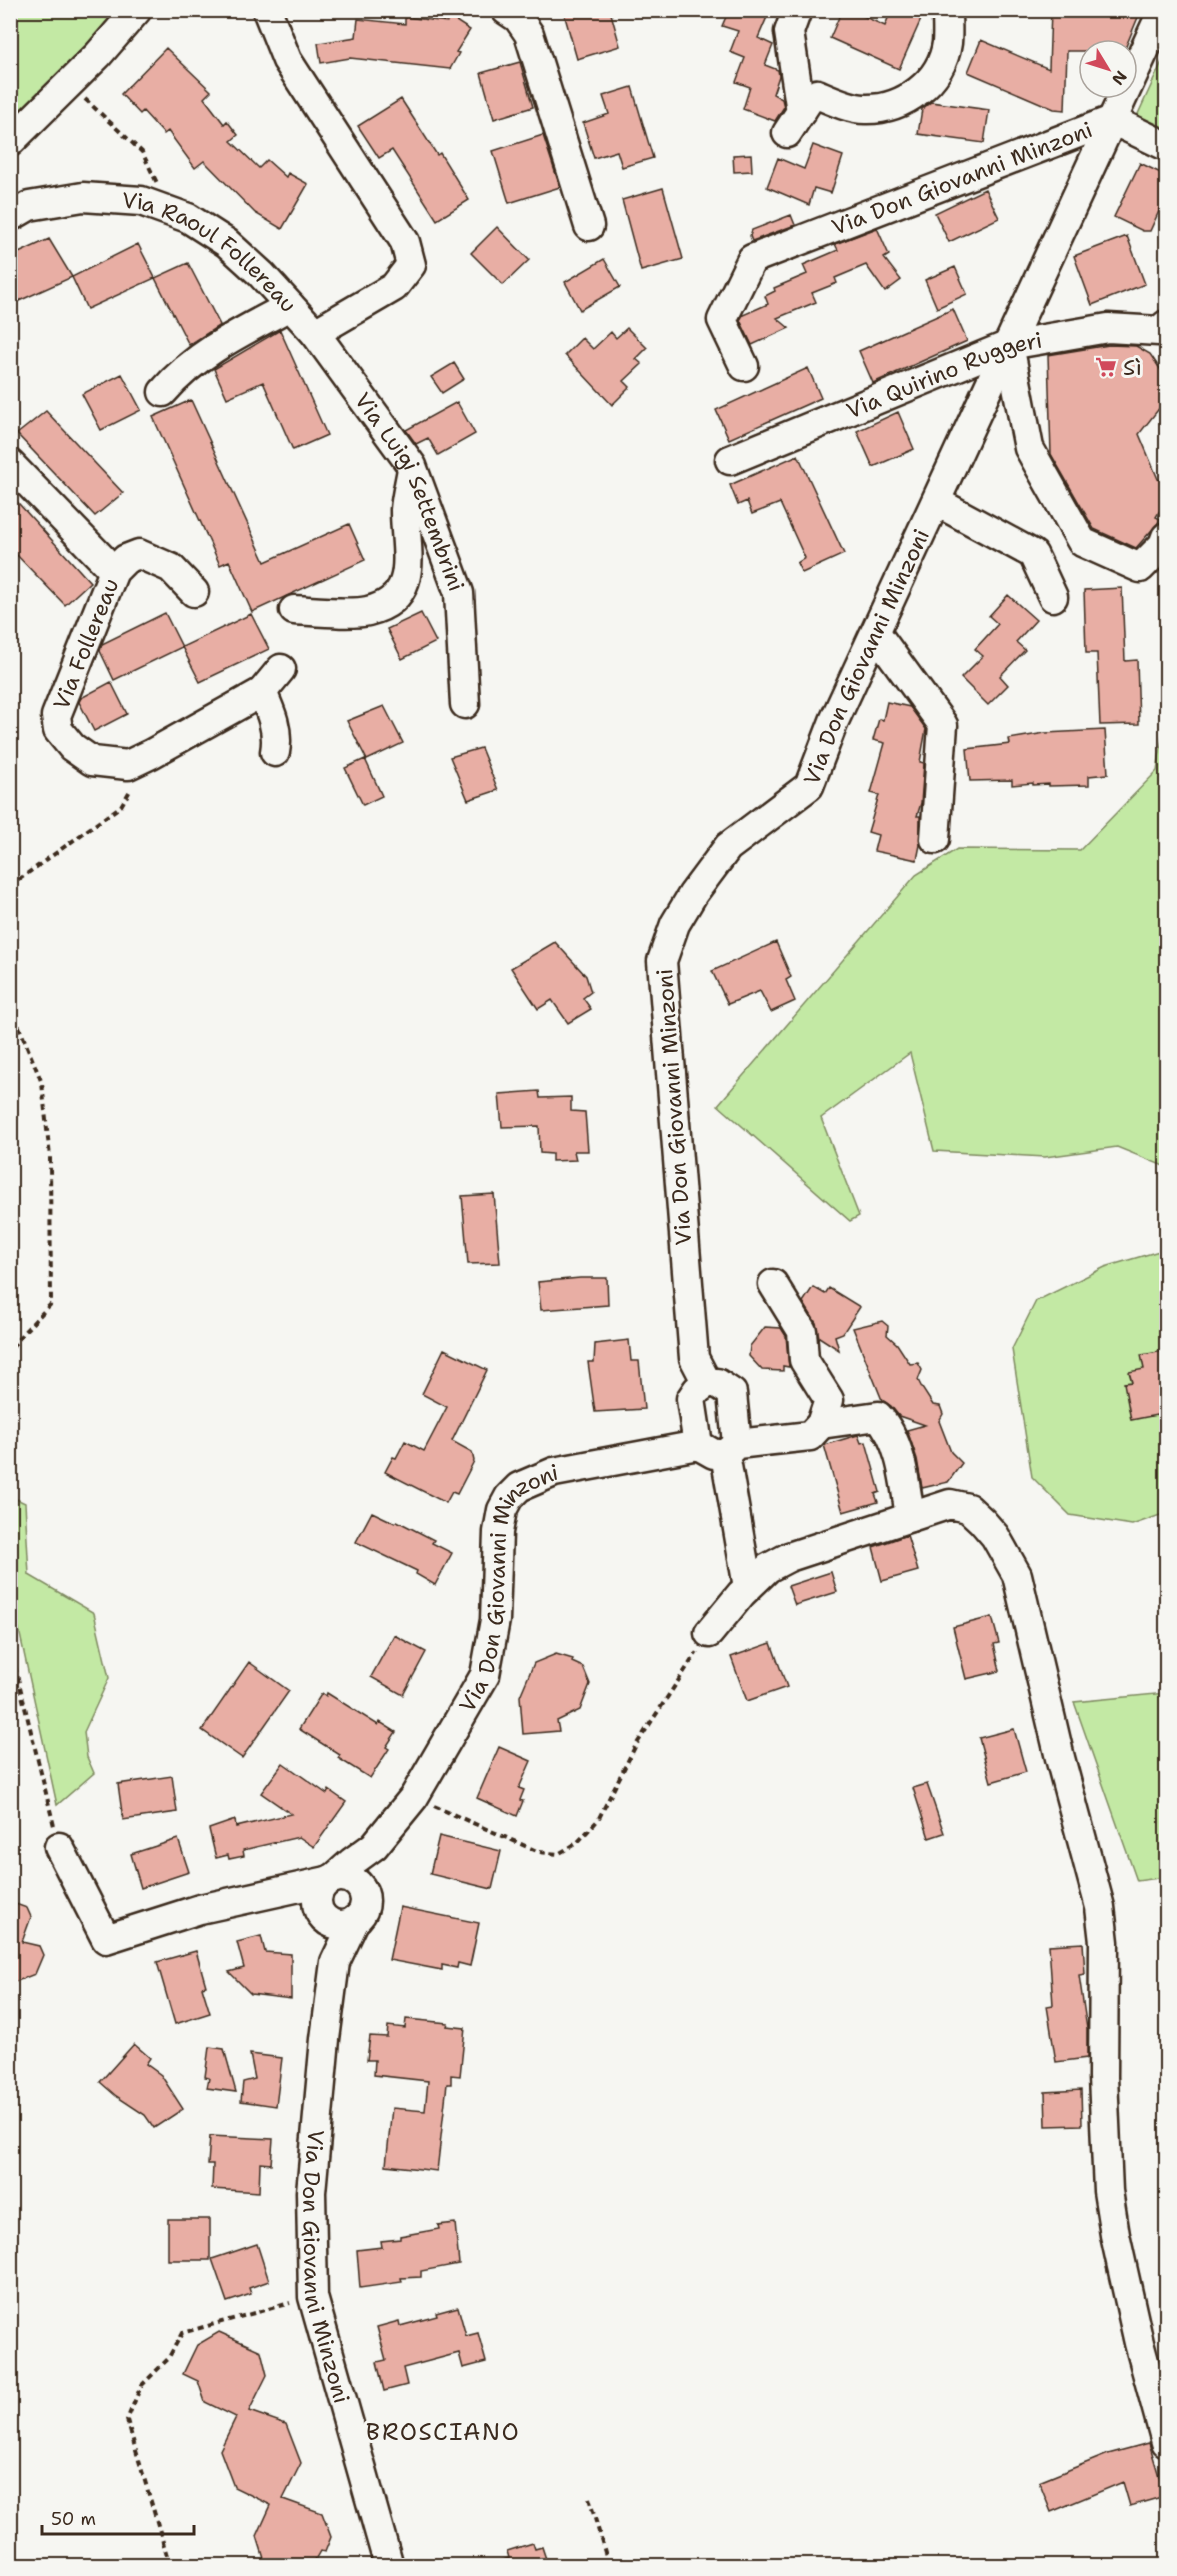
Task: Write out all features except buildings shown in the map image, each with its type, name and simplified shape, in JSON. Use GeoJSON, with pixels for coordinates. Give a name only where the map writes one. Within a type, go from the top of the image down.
{"type":"FeatureCollection","features":[{"type":"Feature","properties":{"kind":"street"},"geometry":{"type":"LineString","coordinates":[[10,142],[69,84],[137,10]]}},
{"type":"Feature","properties":{"kind":"street"},"geometry":{"type":"LineString","coordinates":[[267,10],[286,60],[405,242],[411,265],[394,287],[315,333]]}},
{"type":"Feature","properties":{"kind":"street"},"geometry":{"type":"LineString","coordinates":[[506,10],[518,18],[530,34],[589,226]]}},
{"type":"Feature","properties":{"kind":"street"},"geometry":{"type":"LineString","coordinates":[[797,10],[789,32],[794,123],[808,101],[817,94],[864,110],[896,104],[923,90],[936,72],[947,45],[947,10]]}},
{"type":"Feature","properties":{"kind":"street","name":"Via Don Giovanni Minzoni"},"geometry":{"type":"LineString","coordinates":[[707,1383],[694,1358],[662,961],[675,924],[693,894],[728,847],[809,786],[834,721],[1163,10]]}},
{"type":"Feature","properties":{"kind":"street"},"geometry":{"type":"LineString","coordinates":[[1112,120],[1167,146]]}},
{"type":"Feature","properties":{"kind":"street","name":"Via Don Giovanni Minzoni"},"geometry":{"type":"LineString","coordinates":[[744,366],[722,320],[752,259],[1112,120]]}},
{"type":"Feature","properties":{"kind":"street","name":"Via Raoul Follereau"},"geometry":{"type":"LineString","coordinates":[[10,217],[29,206],[82,197],[141,201],[188,218],[227,243],[261,274],[290,306],[200,357],[177,376],[163,392]]}},
{"type":"Feature","properties":{"kind":"street","name":"Via Luigi Settembrini"},"geometry":{"type":"LineString","coordinates":[[290,306],[315,333],[412,466],[459,593],[465,704]]}},
{"type":"Feature","properties":{"kind":"street","name":"Via Quirino Ruggeri"},"geometry":{"type":"LineString","coordinates":[[730,460],[1009,345],[1108,328],[1164,331]]}},
{"type":"Feature","properties":{"kind":"street"},"geometry":{"type":"LineString","coordinates":[[1009,345],[1029,448],[1082,542],[1140,568],[1167,537]]}},
{"type":"Feature","properties":{"kind":"street"},"geometry":{"type":"LineString","coordinates":[[10,464],[114,571]]}},
{"type":"Feature","properties":{"kind":"street"},"geometry":{"type":"LineString","coordinates":[[294,610],[368,612],[392,601],[404,586],[408,572],[405,508],[412,466]]}},
{"type":"Feature","properties":{"kind":"street"},"geometry":{"type":"LineString","coordinates":[[937,502],[1034,554],[1053,597]]}},
{"type":"Feature","properties":{"kind":"street","name":"Via Follereau"},"geometry":{"type":"LineString","coordinates":[[128,765],[92,761],[72,747],[58,730],[56,716],[114,571],[126,559],[140,555],[171,568],[194,592]]}},
{"type":"Feature","properties":{"kind":"street"},"geometry":{"type":"LineString","coordinates":[[876,633],[943,725],[935,839]]}},
{"type":"Feature","properties":{"kind":"street"},"geometry":{"type":"LineString","coordinates":[[128,765],[262,692],[280,669]]}},
{"type":"Feature","properties":{"kind":"street"},"geometry":{"type":"LineString","coordinates":[[262,692],[274,720],[275,752]]}},
{"type":"Feature","properties":{"kind":"street"},"geometry":{"type":"LineString","coordinates":[[748,1587],[731,1449],[732,1393],[717,1383],[707,1383],[697,1390],[692,1399],[698,1444],[714,1454],[731,1449],[810,1436],[821,1424],[829,1400],[804,1359],[802,1331],[773,1284]]}},
{"type":"Feature","properties":{"kind":"street"},"geometry":{"type":"LineString","coordinates":[[821,1424],[878,1416],[886,1425],[902,1467],[910,1517]]}},
{"type":"Feature","properties":{"kind":"street","name":"Via Don Giovanni Minzoni"},"geometry":{"type":"LineString","coordinates":[[388,2565],[313,2297],[311,2192],[335,1962],[333,1895],[352,1862],[374,1846],[414,1797],[485,1675],[495,1620],[498,1532],[502,1510],[509,1497],[519,1487],[554,1472],[698,1444]]}},
{"type":"Feature","properties":{"kind":"street"},"geometry":{"type":"LineString","coordinates":[[710,1633],[748,1587],[768,1568],[789,1557],[950,1504],[968,1508],[995,1536],[1017,1575],[1060,1758],[1100,1907],[1104,1953],[1103,2077],[1108,2191],[1115,2235],[1139,2343],[1167,2442]]}},
{"type":"Feature","properties":{"kind":"street"},"geometry":{"type":"LineString","coordinates":[[59,1847],[106,1939],[200,1910],[286,1890],[333,1895]]}},
{"type":"Feature","properties":{"kind":"street","name":"Via Don Giovanni Minzoni"},"geometry":{"type":"LineString","coordinates":[[333,1895],[341,1926],[355,1920],[335,1962]]}},
{"type":"Feature","properties":{"kind":"path"},"geometry":{"type":"LineString","coordinates":[[69,84],[142,152],[154,174],[164,209]]}},
{"type":"Feature","properties":{"kind":"path"},"geometry":{"type":"LineString","coordinates":[[10,886],[122,806],[132,786],[128,765]]}},
{"type":"Feature","properties":{"kind":"path"},"geometry":{"type":"LineString","coordinates":[[10,985],[13,1012],[42,1083],[50,1157],[52,1240],[51,1304],[22,1334],[10,1351]]}},
{"type":"Feature","properties":{"kind":"path"},"geometry":{"type":"LineString","coordinates":[[414,1797],[539,1852],[558,1854],[577,1843],[598,1820],[636,1745],[710,1633]]}},
{"type":"Feature","properties":{"kind":"path"},"geometry":{"type":"LineString","coordinates":[[10,1646],[59,1847]]}},
{"type":"Feature","properties":{"kind":"path"},"geometry":{"type":"LineString","coordinates":[[170,2565],[127,2420],[141,2385],[168,2359],[182,2333],[313,2297]]}},
{"type":"Feature","properties":{"kind":"path"},"geometry":{"type":"LineString","coordinates":[[590,2498],[609,2565]]}},
{"type":"Feature","properties":{"kind":"green space"},"geometry":{"type":"Polygon","coordinates":[[[11,11],[122,11],[11,128],[11,11]]]}},
{"type":"Feature","properties":{"kind":"green space"},"geometry":{"type":"Polygon","coordinates":[[[1166,53],[1166,138],[1146,128],[1138,114],[1166,53]]]}},
{"type":"Feature","properties":{"kind":"green space"},"geometry":{"type":"Polygon","coordinates":[[[1166,713],[1166,1167],[1117,1147],[1045,1157],[934,1151],[910,1053],[821,1118],[859,1216],[850,1221],[718,1105],[916,875],[957,849],[1080,850],[1157,771],[1166,713]]]}},
{"type":"Feature","properties":{"kind":"green space"},"geometry":{"type":"Polygon","coordinates":[[[1166,1249],[1166,1513],[1132,1525],[1070,1515],[1032,1477],[1012,1349],[1036,1301],[1105,1267],[1166,1249]]]}},
{"type":"Feature","properties":{"kind":"green space"},"geometry":{"type":"Polygon","coordinates":[[[10,1496],[25,1503],[29,1575],[94,1613],[109,1678],[84,1732],[87,1757],[94,1773],[57,1805],[11,1593],[10,1496]]]}},
{"type":"Feature","properties":{"kind":"green space"},"geometry":{"type":"Polygon","coordinates":[[[1166,1693],[1166,1877],[1137,1881],[1074,1702],[1166,1693]]]}},
{"type":"Feature","properties":{"kind":"place","name":"Sì"},"geometry":{"type":"Point","coordinates":[1106,367]}},
{"type":"Feature","properties":{"kind":"district","name":"BROSCIANO"},"geometry":{"type":"Point","coordinates":[443,2432]}}]}
